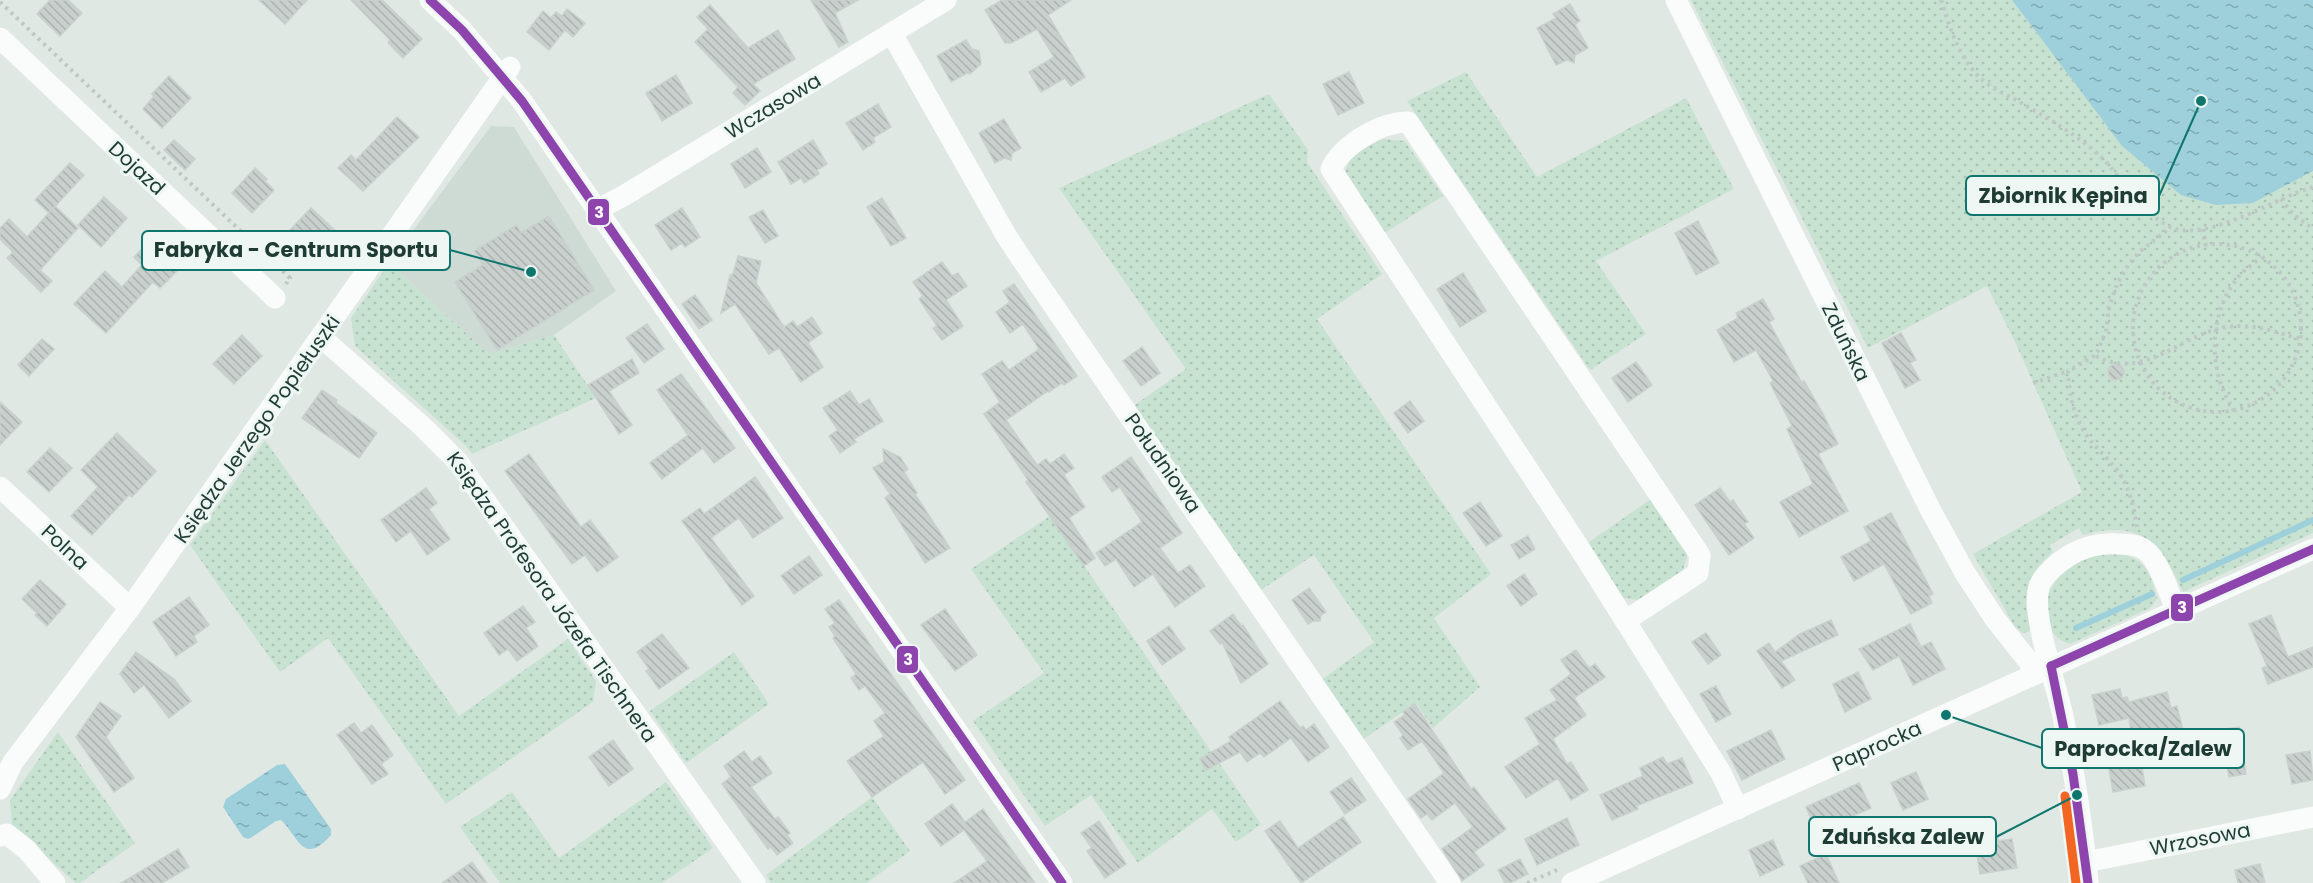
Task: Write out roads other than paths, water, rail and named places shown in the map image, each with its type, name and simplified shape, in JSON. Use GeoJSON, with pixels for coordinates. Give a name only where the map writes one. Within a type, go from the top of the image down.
{"type":"FeatureCollection","features":[{"type":"Feature","properties":{"kind":"street"},"geometry":{"type":"LineString","coordinates":[[430,0],[507,71],[522,101],[1062,883]]}},
{"type":"Feature","properties":{"kind":"street","name":"Wczasowa"},"geometry":{"type":"LineString","coordinates":[[597,210],[946,0]]}},
{"type":"Feature","properties":{"kind":"street","name":"Zduńska"},"geometry":{"type":"LineString","coordinates":[[1676,0],[1930,509],[1965,573],[1995,619],[2044,669],[2069,751],[2088,883]]}},
{"type":"Feature","properties":{"kind":"street","name":"Południowa"},"geometry":{"type":"LineString","coordinates":[[892,34],[1007,237],[1450,883]]}},
{"type":"Feature","properties":{"kind":"street","name":"Dojazd"},"geometry":{"type":"LineString","coordinates":[[0,38],[275,298]]}},
{"type":"Feature","properties":{"kind":"street","name":"Księdza Jerzego Popiełuszki"},"geometry":{"type":"LineString","coordinates":[[0,789],[13,762],[130,608],[507,71]]}},
{"type":"Feature","properties":{"kind":"street"},"geometry":{"type":"LineString","coordinates":[[1625,621],[1698,573],[1700,555],[1408,122],[1394,122],[1358,139],[1335,161],[1331,169],[1625,621],[1721,773],[1738,809]]}},
{"type":"Feature","properties":{"kind":"street","name":"Księdza Profesora Józefa Tischnera"},"geometry":{"type":"LineString","coordinates":[[321,337],[446,447],[458,462],[755,883]]}},
{"type":"Feature","properties":{"kind":"street","name":"Polna"},"geometry":{"type":"LineString","coordinates":[[2,492],[130,608]]}},
{"type":"Feature","properties":{"kind":"street"},"geometry":{"type":"LineString","coordinates":[[2044,669],[2036,605],[2039,584],[2053,568],[2087,546],[2101,543],[2144,549],[2153,559],[2176,610]]}},
{"type":"Feature","properties":{"kind":"street","name":"Paprocka"},"geometry":{"type":"LineString","coordinates":[[1572,883],[2313,549]]}},
{"type":"Feature","properties":{"kind":"street","name":"Wrzosowa"},"geometry":{"type":"LineString","coordinates":[[2086,862],[2313,817]]}},
{"type":"Feature","properties":{"kind":"street"},"geometry":{"type":"LineString","coordinates":[[2,829],[27,850],[55,883]]}},
{"type":"Feature","properties":{"kind":"water"},"geometry":{"type":"Polygon","coordinates":[[[2012,0],[2313,0],[2313,171],[2253,203],[2216,205],[2181,195],[2122,146],[2012,0]]]}},
{"type":"Feature","properties":{"kind":"water"},"geometry":{"type":"Polygon","coordinates":[[[285,764],[331,829],[331,835],[314,848],[307,849],[302,846],[281,820],[248,839],[243,837],[223,807],[226,799],[277,765],[285,764]]]}},
{"type":"Feature","properties":{"kind":"waterway"},"geometry":{"type":"LineString","coordinates":[[2183,580],[2313,520]]}},
{"type":"Feature","properties":{"kind":"waterway"},"geometry":{"type":"LineString","coordinates":[[2076,628],[2152,594]]}},
{"type":"Feature","properties":{"kind":"place","name":"Zbiornik Kępina"},"geometry":{"type":"Point","coordinates":[2201,101]}},
{"type":"Feature","properties":{"kind":"place","name":"Fabryka - Centrum Sportu"},"geometry":{"type":"Point","coordinates":[531,272]}},
{"type":"Feature","properties":{"kind":"place","name":"Paprocka/Zalew"},"geometry":{"type":"Point","coordinates":[1946,715]}},
{"type":"Feature","properties":{"kind":"place","name":"Zduńska Zalew"},"geometry":{"type":"Point","coordinates":[2077,795]}}]}
